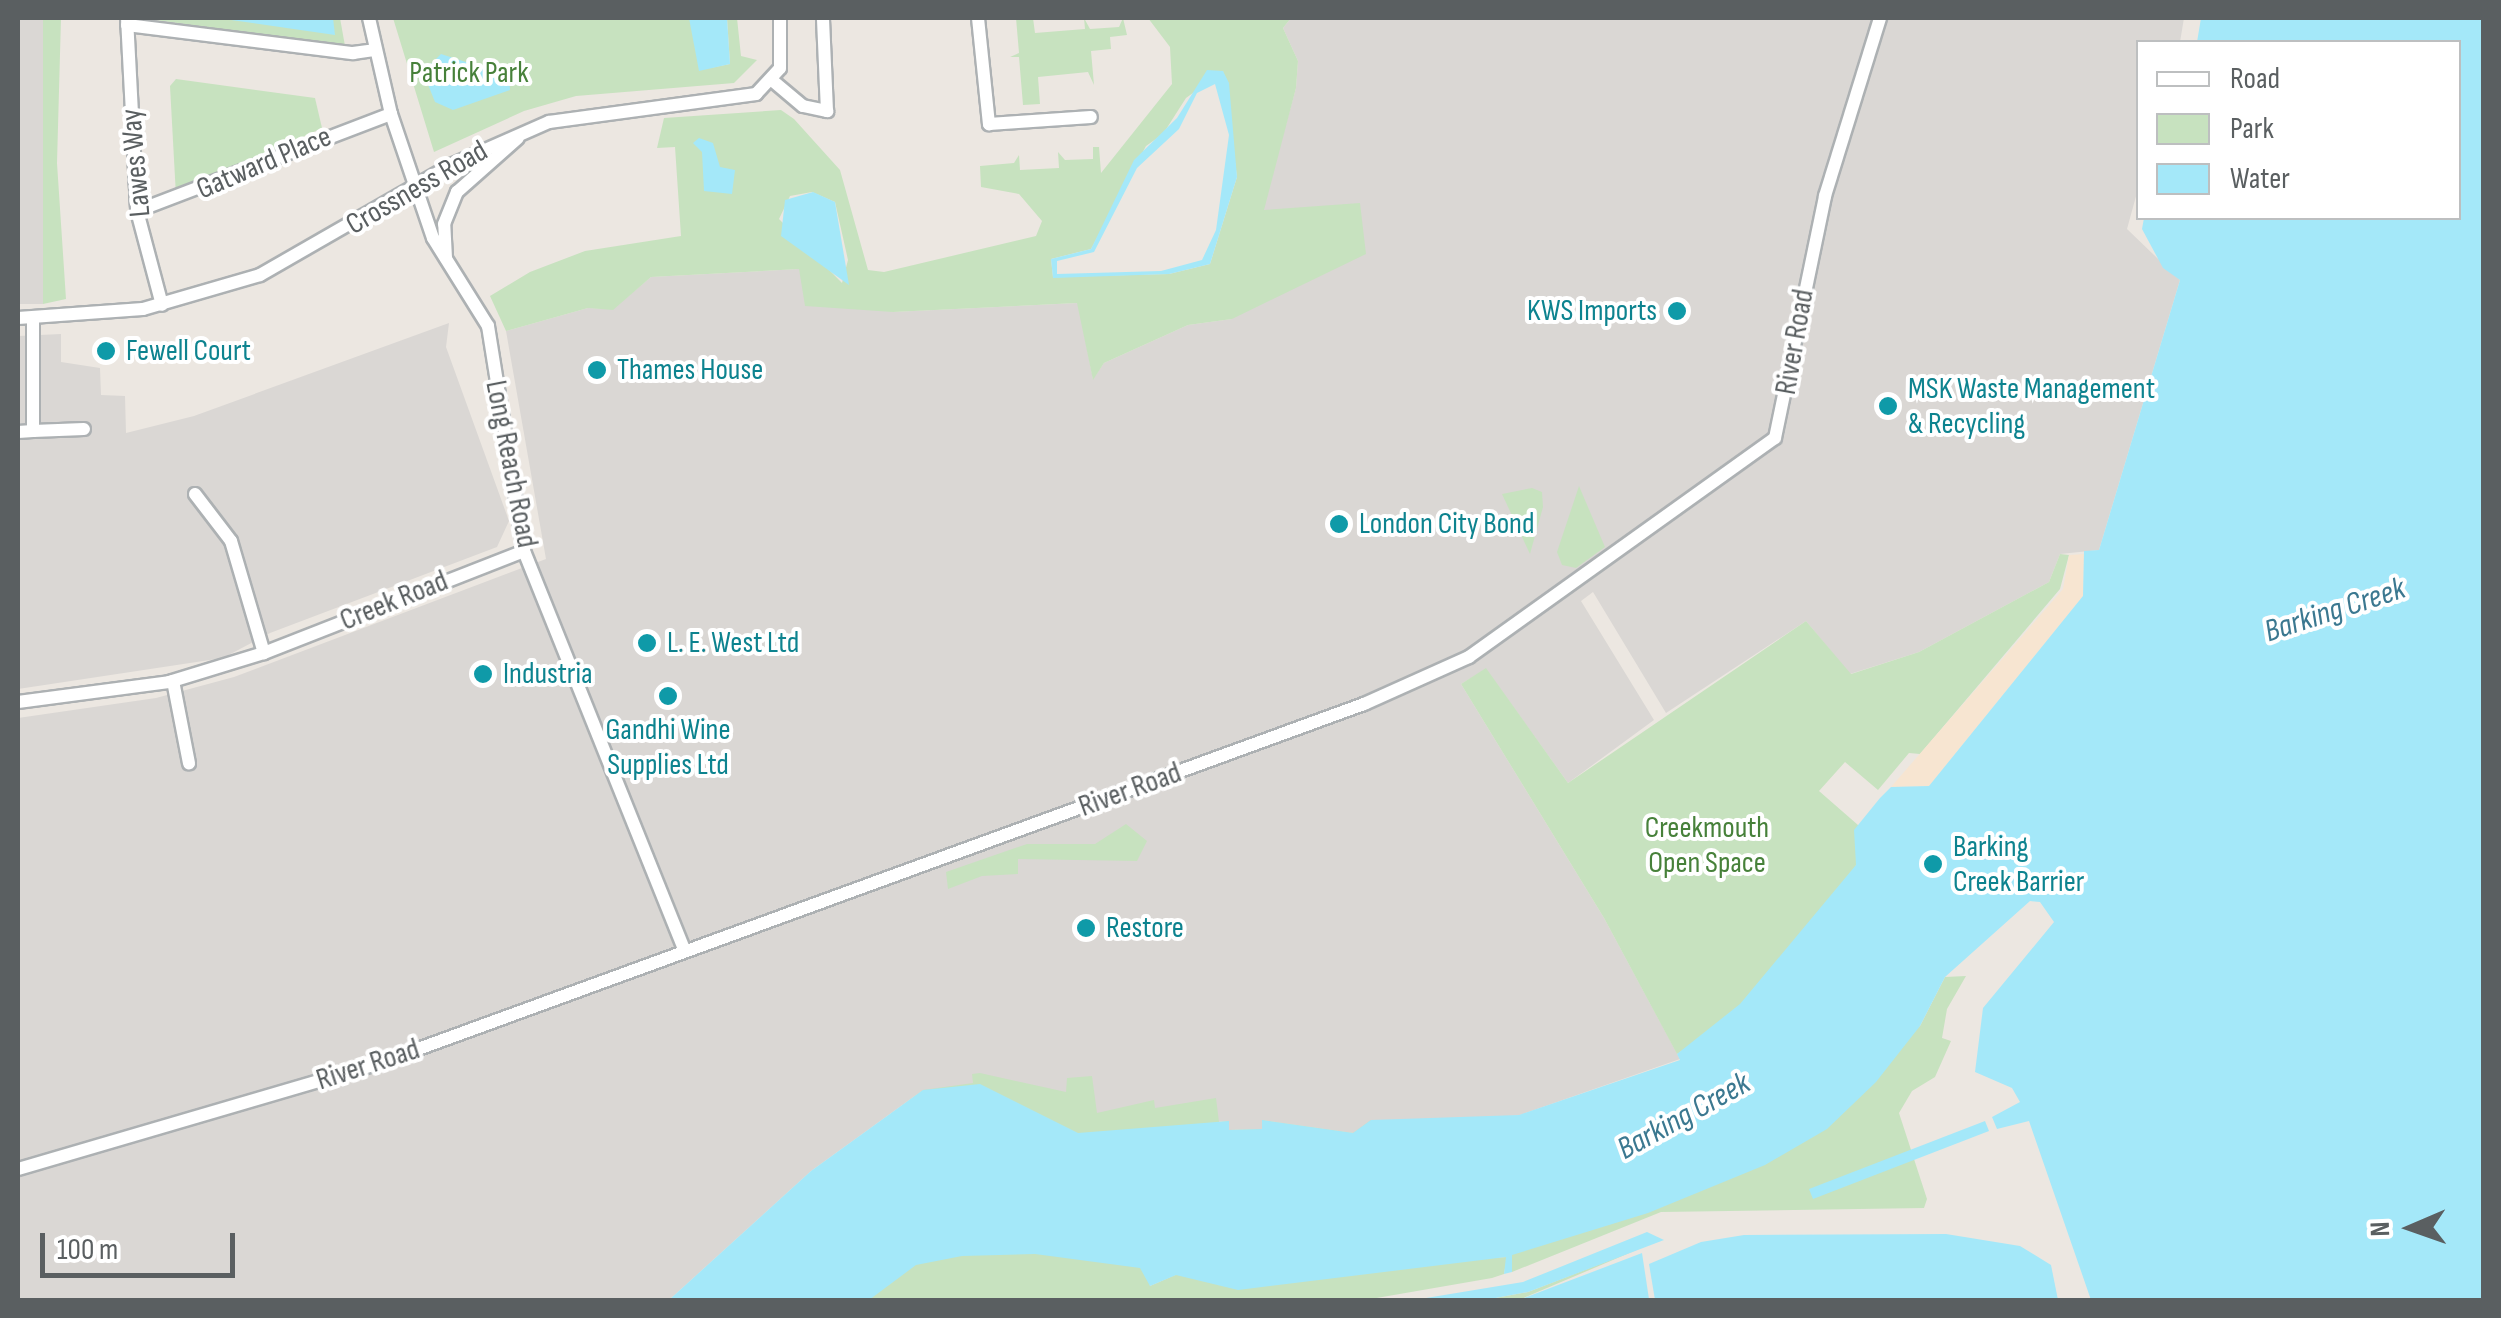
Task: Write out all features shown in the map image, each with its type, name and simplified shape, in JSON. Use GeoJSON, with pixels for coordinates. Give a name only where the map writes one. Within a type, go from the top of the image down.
{"type":"FeatureCollection","features":[{"type":"Feature","properties":{"kind":"street","name":"Long Reach Road"},"geometry":{"type":"LineString","coordinates":[[368,18],[391,114],[446,260],[488,326],[524,551],[685,951]]}},
{"type":"Feature","properties":{"kind":"street"},"geometry":{"type":"LineString","coordinates":[[780,18],[782,34],[772,81],[803,106],[827,110],[823,18]]}},
{"type":"Feature","properties":{"kind":"street"},"geometry":{"type":"LineString","coordinates":[[978,18],[989,124],[1091,117]]}},
{"type":"Feature","properties":{"kind":"street","name":"River Road"},"geometry":{"type":"LineString","coordinates":[[18,1169],[364,1069],[1436,676],[1575,585],[1766,446],[1779,428],[1813,242],[1880,18]]}},
{"type":"Feature","properties":{"kind":"street"},"geometry":{"type":"LineString","coordinates":[[127,21],[353,53],[374,50]]}},
{"type":"Feature","properties":{"kind":"street","name":"Lawes Way"},"geometry":{"type":"LineString","coordinates":[[127,21],[137,211],[162,305]]}},
{"type":"Feature","properties":{"kind":"street","name":"Crossness Road"},"geometry":{"type":"LineString","coordinates":[[18,318],[162,305],[284,265],[418,186],[527,130],[594,112],[745,98],[772,81]]}},
{"type":"Feature","properties":{"kind":"street","name":"Gatward Place"},"geometry":{"type":"LineString","coordinates":[[137,211],[391,114]]}},
{"type":"Feature","properties":{"kind":"street"},"geometry":{"type":"LineString","coordinates":[[446,260],[444,224],[456,192],[527,130]]}},
{"type":"Feature","properties":{"kind":"street"},"geometry":{"type":"LineString","coordinates":[[33,318],[33,431]]}},
{"type":"Feature","properties":{"kind":"street"},"geometry":{"type":"LineString","coordinates":[[18,432],[84,429]]}},
{"type":"Feature","properties":{"kind":"street"},"geometry":{"type":"LineString","coordinates":[[195,494],[232,540],[264,653]]}},
{"type":"Feature","properties":{"kind":"street","name":"Creek Road"},"geometry":{"type":"LineString","coordinates":[[18,702],[173,681],[264,653],[524,551]]}},
{"type":"Feature","properties":{"kind":"street"},"geometry":{"type":"LineString","coordinates":[[173,681],[189,764]]}},
{"type":"Feature","properties":{"kind":"shaded area"},"geometry":{"type":"Polygon","coordinates":[[[18,18],[43,18],[43,304],[18,304],[18,18]]]}},
{"type":"Feature","properties":{"kind":"shaded area"},"geometry":{"type":"Polygon","coordinates":[[[1291,18],[2184,18],[2180,40],[2136,40],[2136,196],[2127,229],[2180,280],[2099,550],[2060,554],[2049,582],[1919,652],[1850,674],[1806,621],[1666,713],[1593,592],[1581,601],[1654,720],[1568,783],[1486,669],[1461,684],[1604,918],[1680,1059],[1520,1115],[1353,1133],[1262,1120],[1263,1129],[1229,1130],[1228,1121],[1078,1133],[923,1090],[811,1171],[669,1300],[18,1300],[18,718],[156,698],[234,677],[546,559],[506,331],[588,308],[613,309],[651,277],[799,269],[893,312],[1078,303],[1093,379],[1104,363],[1188,325],[1232,319],[1296,88],[1298,61],[1283,28],[1291,18]]]}},
{"type":"Feature","properties":{"kind":"shaded area"},"geometry":{"type":"Polygon","coordinates":[[[449,323],[446,347],[509,521],[497,547],[270,633],[223,658],[18,689],[18,336],[61,334],[61,362],[100,368],[101,395],[125,396],[126,433],[194,416],[449,323]]]}},
{"type":"Feature","properties":{"kind":"green space"},"geometry":{"type":"Polygon","coordinates":[[[43,18],[61,18],[57,163],[66,299],[43,304],[43,18]]]}},
{"type":"Feature","properties":{"kind":"green space"},"geometry":{"type":"Polygon","coordinates":[[[155,18],[340,18],[345,46],[155,20],[155,18]]]}},
{"type":"Feature","properties":{"kind":"green space","name":"Patrick Park"},"geometry":{"type":"Polygon","coordinates":[[[393,18],[689,18],[710,68],[730,64],[727,18],[737,18],[741,56],[757,60],[734,83],[576,96],[524,111],[434,152],[393,18]]]}},
{"type":"Feature","properties":{"kind":"green space"},"geometry":{"type":"Polygon","coordinates":[[[1016,18],[1033,18],[1035,33],[1085,29],[1084,18],[1090,29],[1119,27],[1123,18],[1127,35],[1110,37],[1111,49],[1091,51],[1094,85],[1088,72],[1038,77],[1040,104],[1023,105],[1019,57],[1010,57],[1019,53],[1016,18]]]}},
{"type":"Feature","properties":{"kind":"green space"},"geometry":{"type":"Polygon","coordinates":[[[1148,18],[1291,18],[1283,28],[1298,61],[1296,88],[1264,210],[1360,203],[1366,254],[1232,319],[1188,325],[1104,363],[1093,380],[1077,303],[893,312],[805,306],[799,269],[651,277],[613,310],[588,308],[506,331],[490,296],[530,272],[585,251],[681,236],[675,147],[657,148],[664,118],[781,110],[794,119],[840,170],[868,270],[884,272],[1036,236],[1042,221],[1019,194],[981,187],[980,166],[1014,163],[1019,155],[1020,170],[1059,168],[1058,152],[1065,160],[1093,159],[1093,147],[1099,147],[1101,173],[1172,84],[1170,47],[1148,18]],[[1223,71],[1186,98],[1163,134],[1146,146],[1091,249],[1051,259],[1053,277],[1169,274],[1210,264],[1237,177],[1223,71]],[[812,192],[790,196],[779,219],[842,283],[848,260],[835,202],[812,192]]]}},
{"type":"Feature","properties":{"kind":"green space"},"geometry":{"type":"Polygon","coordinates":[[[176,79],[315,98],[322,128],[176,196],[170,86],[176,79]]]}},
{"type":"Feature","properties":{"kind":"green space"},"geometry":{"type":"Polygon","coordinates":[[[1579,486],[1605,547],[1576,568],[1562,565],[1557,552],[1579,486]]]}},
{"type":"Feature","properties":{"kind":"green space"},"geometry":{"type":"Polygon","coordinates":[[[1532,488],[1542,492],[1543,507],[1530,554],[1502,494],[1532,488]]]}},
{"type":"Feature","properties":{"kind":"green space","name":"Creekmouth Open Space"},"geometry":{"type":"Polygon","coordinates":[[[2060,554],[2069,555],[2060,589],[1920,754],[1909,753],[1878,790],[1845,762],[1819,791],[1858,825],[1856,865],[1826,958],[1677,1054],[1604,918],[1461,684],[1486,668],[1568,783],[1806,621],[1851,674],[1919,652],[2049,582],[2060,554]]]}},
{"type":"Feature","properties":{"kind":"green space"},"geometry":{"type":"Polygon","coordinates":[[[1126,824],[1147,841],[1137,861],[1018,859],[1018,874],[982,876],[948,889],[946,872],[1027,844],[1095,844],[1126,824]]]}},
{"type":"Feature","properties":{"kind":"green space"},"geometry":{"type":"Polygon","coordinates":[[[1966,976],[1947,1009],[1942,1038],[1951,1041],[1935,1077],[1912,1091],[1899,1113],[1927,1199],[1924,1208],[1661,1212],[1512,1272],[1510,1246],[1920,1026],[1945,977],[1966,976]]]}},
{"type":"Feature","properties":{"kind":"green space"},"geometry":{"type":"Polygon","coordinates":[[[972,1074],[1066,1092],[1067,1078],[1092,1076],[1097,1113],[1154,1100],[1155,1108],[1216,1098],[1219,1122],[1229,1121],[1229,1130],[1262,1129],[1262,1120],[1353,1133],[1371,1120],[1409,1131],[810,1175],[923,1090],[973,1083],[972,1074]]]}},
{"type":"Feature","properties":{"kind":"green space"},"geometry":{"type":"Polygon","coordinates":[[[1108,1234],[1149,1275],[1150,1286],[1175,1275],[1507,1257],[1504,1274],[1492,1278],[1365,1300],[809,1300],[886,1259],[1108,1234]]]}},
{"type":"Feature","properties":{"kind":"green space"},"geometry":{"type":"Polygon","coordinates":[[[1641,1248],[1519,1300],[1485,1300],[1528,1292],[1641,1248]]]}},
{"type":"Feature","properties":{"kind":"sand"},"geometry":{"type":"Polygon","coordinates":[[[2084,554],[2083,596],[1929,786],[1891,787],[2063,589],[2069,555],[2084,554]]]}},
{"type":"Feature","properties":{"kind":"water"},"geometry":{"type":"Polygon","coordinates":[[[217,18],[333,18],[335,35],[217,18]]]}},
{"type":"Feature","properties":{"kind":"water"},"geometry":{"type":"Polygon","coordinates":[[[689,18],[727,18],[730,64],[699,71],[689,18]]]}},
{"type":"Feature","properties":{"kind":"water","name":"Barking Creek"},"geometry":{"type":"Polygon","coordinates":[[[2201,18],[2483,18],[2483,1300],[2091,1300],[2029,1121],[1997,1129],[1992,1117],[2020,1102],[2012,1088],[1975,1072],[1983,1008],[2054,922],[2040,902],[2030,901],[1945,977],[1920,1026],[1876,1082],[1827,1129],[1765,1165],[1648,1213],[1512,1255],[1512,1272],[1504,1274],[1506,1257],[1238,1290],[1176,1275],[1150,1286],[1140,1268],[1035,1254],[962,1256],[916,1265],[869,1300],[669,1300],[811,1171],[923,1090],[980,1084],[1078,1133],[1229,1121],[1229,1130],[1262,1129],[1262,1120],[1353,1133],[1371,1120],[1519,1115],[1680,1060],[1677,1054],[1740,1004],[1856,865],[1854,830],[1880,798],[1891,787],[1929,786],[2083,596],[2084,551],[2099,550],[2180,280],[2163,268],[2142,229],[2144,220],[2461,220],[2461,40],[2197,40],[2201,18]]]}},
{"type":"Feature","properties":{"kind":"water"},"geometry":{"type":"Polygon","coordinates":[[[441,54],[509,76],[510,90],[453,110],[435,102],[423,72],[441,54]]]}},
{"type":"Feature","properties":{"kind":"water"},"geometry":{"type":"Polygon","coordinates":[[[1207,70],[1223,71],[1229,83],[1237,177],[1210,264],[1169,274],[1053,278],[1051,259],[1091,249],[1134,160],[1177,118],[1207,70]],[[1215,84],[1197,93],[1179,129],[1137,168],[1094,252],[1057,261],[1057,274],[1161,271],[1202,260],[1216,230],[1229,135],[1215,84]]]}},
{"type":"Feature","properties":{"kind":"water"},"geometry":{"type":"Polygon","coordinates":[[[699,138],[713,143],[720,167],[735,170],[732,194],[704,191],[702,152],[693,143],[699,138]]]}},
{"type":"Feature","properties":{"kind":"water"},"geometry":{"type":"Polygon","coordinates":[[[813,192],[835,202],[849,285],[781,236],[785,200],[813,192]]]}},
{"type":"Feature","properties":{"kind":"water"},"geometry":{"type":"Polygon","coordinates":[[[1985,1121],[1989,1131],[1813,1199],[1809,1189],[1985,1121]]]}},
{"type":"Feature","properties":{"kind":"water"},"geometry":{"type":"Polygon","coordinates":[[[1647,1232],[1664,1240],[1528,1292],[1485,1300],[1414,1300],[1523,1282],[1647,1232]]]}},
{"type":"Feature","properties":{"kind":"water"},"geometry":{"type":"Polygon","coordinates":[[[1946,1234],[2020,1246],[2051,1265],[2058,1300],[1655,1300],[1649,1264],[1701,1242],[1744,1235],[1946,1234]]]}},
{"type":"Feature","properties":{"kind":"water"},"geometry":{"type":"Polygon","coordinates":[[[1642,1253],[1649,1299],[1519,1300],[1642,1253]]]}},
{"type":"Feature","properties":{"kind":"waterway"},"geometry":{"type":"LineString","coordinates":[[1228,18],[1274,18]]}},
{"type":"Feature","properties":{"kind":"place","name":"KWS Imports"},"geometry":{"type":"Point","coordinates":[1677,311]}},
{"type":"Feature","properties":{"kind":"place","name":"Fewell Court"},"geometry":{"type":"Point","coordinates":[106,351]}},
{"type":"Feature","properties":{"kind":"place","name":"Thames House"},"geometry":{"type":"Point","coordinates":[597,370]}},
{"type":"Feature","properties":{"kind":"place","name":"MSK Waste Management & Recycling"},"geometry":{"type":"Point","coordinates":[1888,406]}},
{"type":"Feature","properties":{"kind":"place","name":"London City Bond"},"geometry":{"type":"Point","coordinates":[1339,524]}},
{"type":"Feature","properties":{"kind":"place","name":"L. E. West Ltd"},"geometry":{"type":"Point","coordinates":[647,643]}},
{"type":"Feature","properties":{"kind":"place","name":"Industria"},"geometry":{"type":"Point","coordinates":[483,674]}},
{"type":"Feature","properties":{"kind":"place","name":"Gandhi Wine Supplies Ltd"},"geometry":{"type":"Point","coordinates":[668,696]}},
{"type":"Feature","properties":{"kind":"place","name":"Barking Creek Barrier"},"geometry":{"type":"Point","coordinates":[1933,864]}},
{"type":"Feature","properties":{"kind":"place","name":"Restore"},"geometry":{"type":"Point","coordinates":[1086,928]}}]}
